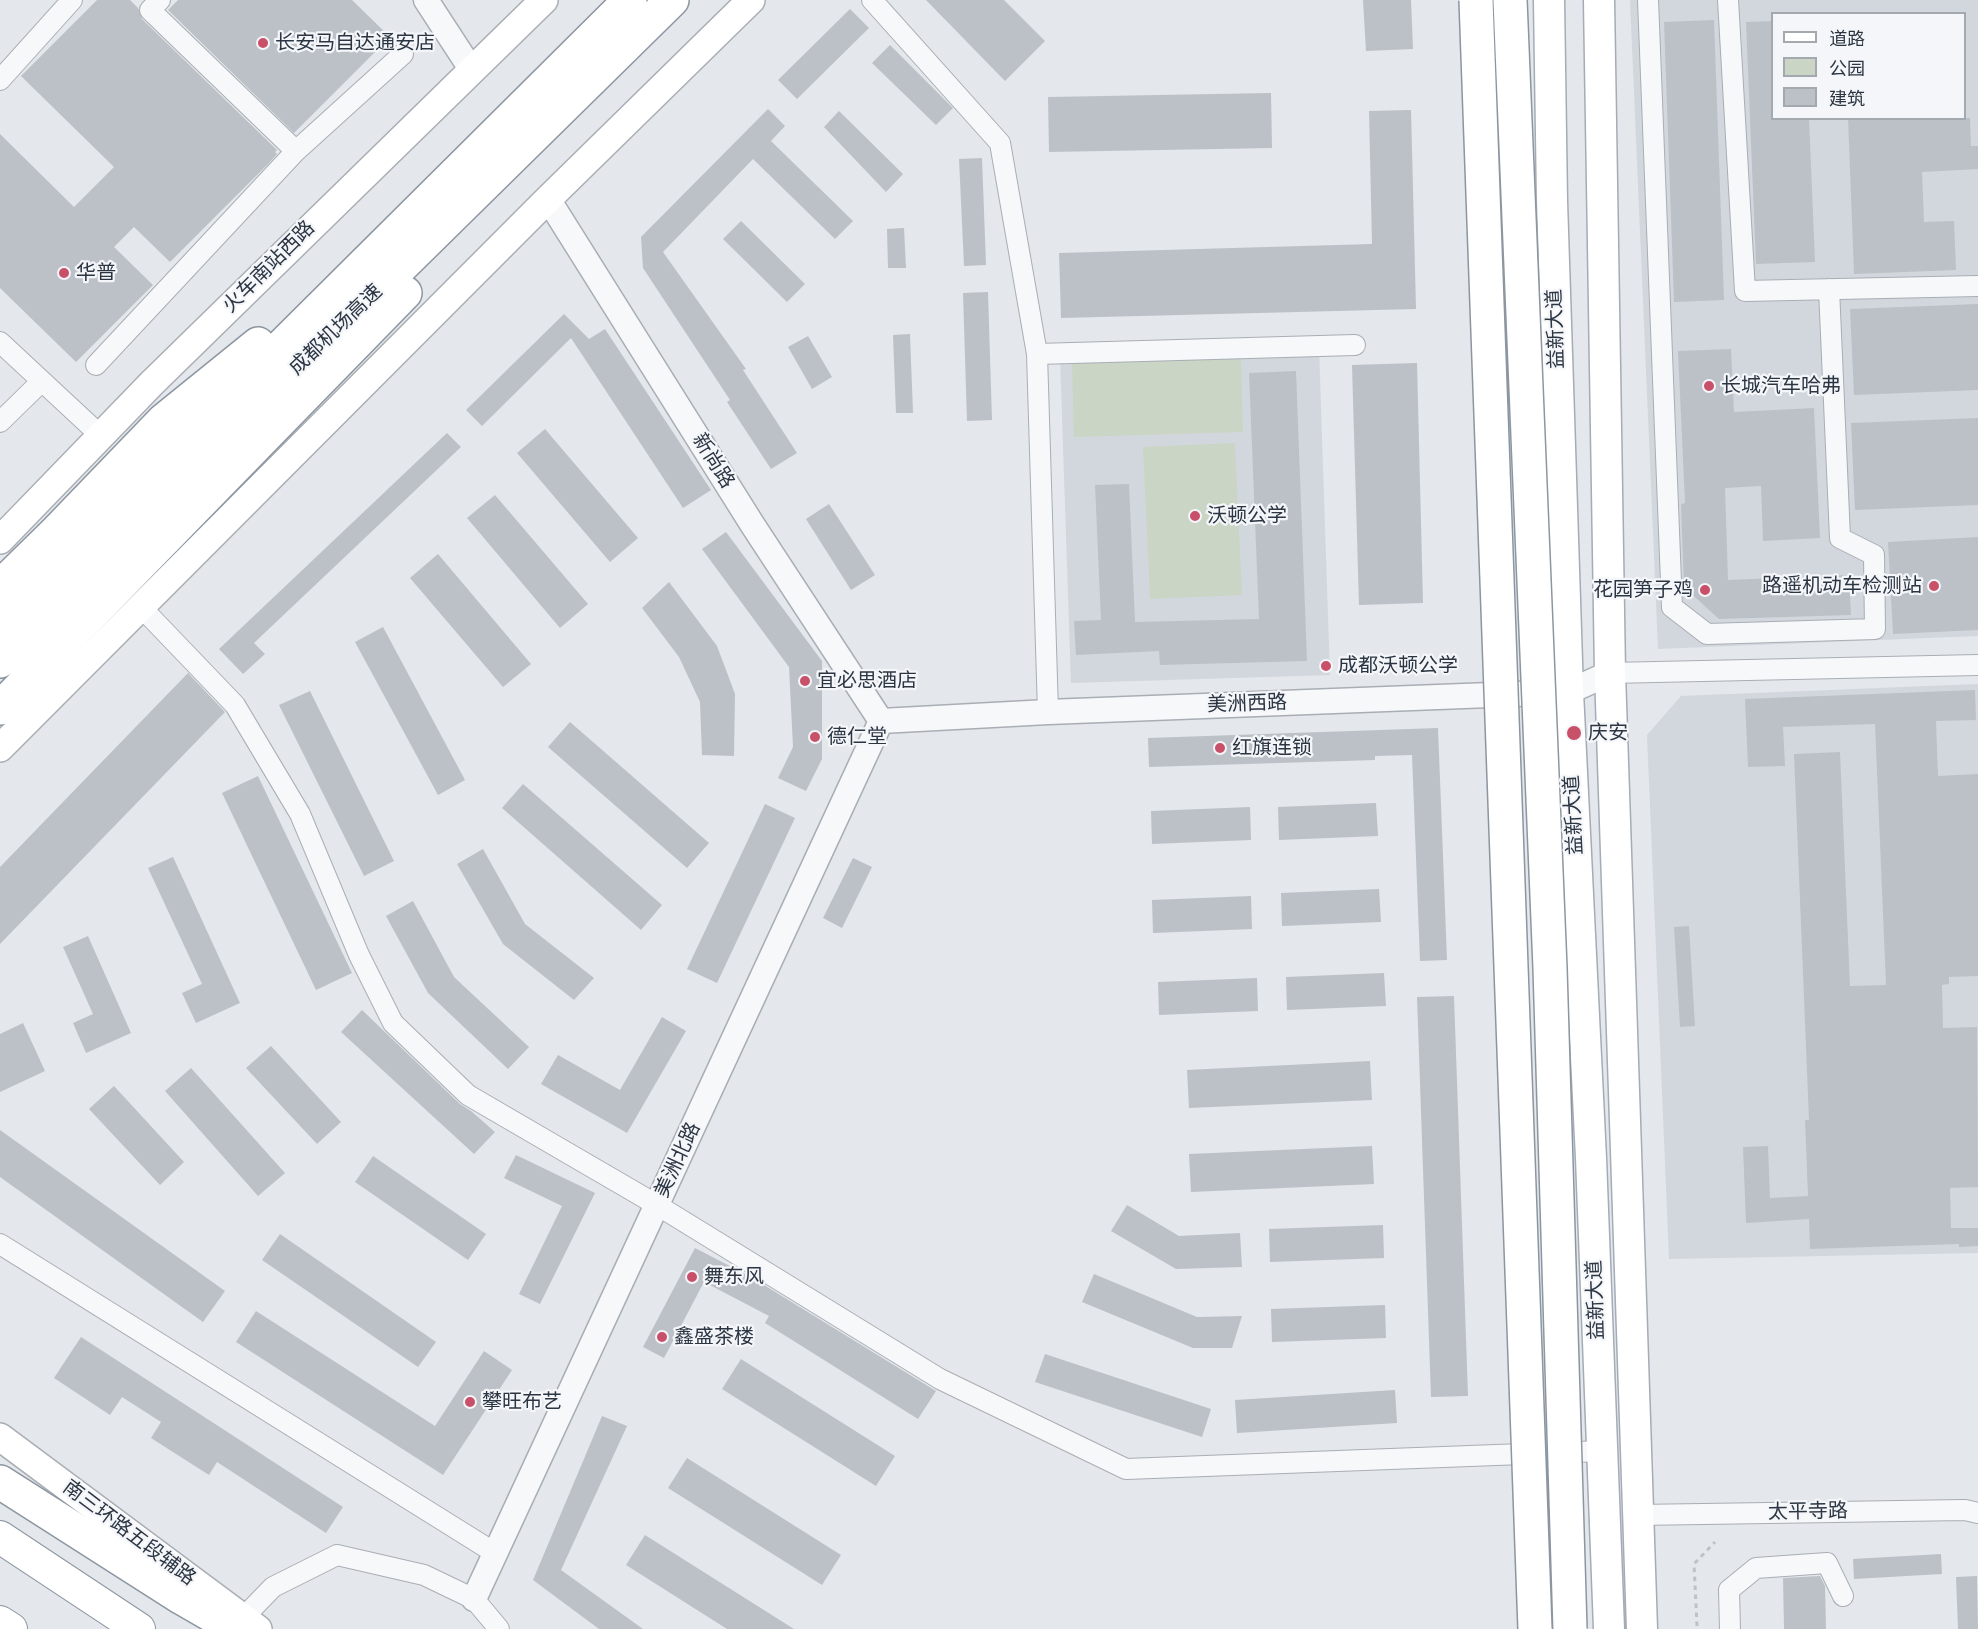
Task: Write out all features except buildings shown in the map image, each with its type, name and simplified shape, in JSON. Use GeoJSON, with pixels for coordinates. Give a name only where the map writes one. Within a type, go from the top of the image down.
{"type":"FeatureCollection","features":[{"type":"Feature","properties":{"kind":"highway","name":"成都机场高速"},"geometry":{"type":"LineString","coordinates":[[0,626],[630,0]]}},
{"type":"Feature","properties":{"kind":"highway","name":"成都机场高速"},"geometry":{"type":"LineString","coordinates":[[0,661],[672,0]]}},
{"type":"Feature","properties":{"kind":"highway"},"geometry":{"type":"LineString","coordinates":[[1476,0],[1535,1629]]}},
{"type":"Feature","properties":{"kind":"highway"},"geometry":{"type":"LineString","coordinates":[[1510,0],[1550,968],[1570,1629]]}},
{"type":"Feature","properties":{"kind":"highway"},"geometry":{"type":"LineString","coordinates":[[0,708],[407,291],[441,247],[567,104]]}},
{"type":"Feature","properties":{"kind":"highway"},"geometry":{"type":"LineString","coordinates":[[0,587],[164,420],[399,230]]}},
{"type":"Feature","properties":{"kind":"highway"},"geometry":{"type":"LineString","coordinates":[[0,1482],[182,1598],[246,1625]]}},
{"type":"Feature","properties":{"kind":"highway"},"geometry":{"type":"LineString","coordinates":[[0,1537],[139,1629]]}},
{"type":"Feature","properties":{"kind":"highway"},"geometry":{"type":"LineString","coordinates":[[0,1622],[11,1629]]}},
{"type":"Feature","properties":{"kind":"main road","name":"火车南站西路"},"geometry":{"type":"LineString","coordinates":[[0,540],[152,383],[544,0]]}},
{"type":"Feature","properties":{"kind":"main road"},"geometry":{"type":"LineString","coordinates":[[0,748],[548,199],[751,0]]}},
{"type":"Feature","properties":{"kind":"main road","name":"益新大道"},"geometry":{"type":"LineString","coordinates":[[1549,0],[1552,201],[1568,692],[1590,1146],[1609,1629]]}},
{"type":"Feature","properties":{"kind":"main road","name":"益新大道"},"geometry":{"type":"LineString","coordinates":[[1599,0],[1610,673],[1642,1629]]}},
{"type":"Feature","properties":{"kind":"main road","name":"南三环路五段辅路"},"geometry":{"type":"LineString","coordinates":[[0,1437],[246,1625]]}},
{"type":"Feature","properties":{"kind":"street"},"geometry":{"type":"LineString","coordinates":[[0,80],[72,0]]}},
{"type":"Feature","properties":{"kind":"street"},"geometry":{"type":"LineString","coordinates":[[426,0],[471,69]]}},
{"type":"Feature","properties":{"kind":"street"},"geometry":{"type":"LineString","coordinates":[[872,0],[1000,143],[1037,354],[1048,712]]}},
{"type":"Feature","properties":{"kind":"street"},"geometry":{"type":"LineString","coordinates":[[1648,0],[1672,607],[1707,634],[1875,630],[1874,555],[1840,538],[1829,290]]}},
{"type":"Feature","properties":{"kind":"street"},"geometry":{"type":"LineString","coordinates":[[1728,0],[1744,291],[1978,286]]}},
{"type":"Feature","properties":{"kind":"street"},"geometry":{"type":"LineString","coordinates":[[150,3],[296,152]]}},
{"type":"Feature","properties":{"kind":"street"},"geometry":{"type":"LineString","coordinates":[[96,365],[296,152],[403,54]]}},
{"type":"Feature","properties":{"kind":"street","name":"新尚路"},"geometry":{"type":"LineString","coordinates":[[548,199],[752,524],[881,721]]}},
{"type":"Feature","properties":{"kind":"street"},"geometry":{"type":"LineString","coordinates":[[0,342],[101,436]]}},
{"type":"Feature","properties":{"kind":"street"},"geometry":{"type":"LineString","coordinates":[[1037,354],[1355,345]]}},
{"type":"Feature","properties":{"kind":"street"},"geometry":{"type":"LineString","coordinates":[[0,422],[42,381]]}},
{"type":"Feature","properties":{"kind":"street"},"geometry":{"type":"LineString","coordinates":[[141,607],[235,705],[300,814],[358,955],[393,1023],[468,1095],[657,1205],[940,1379],[1126,1469],[1602,1451]]}},
{"type":"Feature","properties":{"kind":"street"},"geometry":{"type":"LineString","coordinates":[[1610,673],[1978,665]]}},
{"type":"Feature","properties":{"kind":"street","name":"美洲西路"},"geometry":{"type":"LineString","coordinates":[[881,721],[1048,712],[1568,692],[1610,673]]}},
{"type":"Feature","properties":{"kind":"street","name":"美洲北路"},"geometry":{"type":"LineString","coordinates":[[474,1599],[881,721]]}},
{"type":"Feature","properties":{"kind":"street"},"geometry":{"type":"LineString","coordinates":[[0,1244],[495,1553]]}},
{"type":"Feature","properties":{"kind":"street","name":"太平寺路"},"geometry":{"type":"LineString","coordinates":[[1637,1515],[1965,1510],[1978,1514]]}},
{"type":"Feature","properties":{"kind":"street"},"geometry":{"type":"LineString","coordinates":[[246,1625],[273,1587],[337,1555],[424,1575],[474,1599],[499,1629]]}},
{"type":"Feature","properties":{"kind":"street"},"geometry":{"type":"LineString","coordinates":[[1730,1629],[1729,1590],[1756,1568],[1827,1563],[1843,1596]]}},
{"type":"Feature","properties":{"kind":"path"},"geometry":{"type":"LineString","coordinates":[[1697,1626],[1694,1564],[1715,1542]]}},
{"type":"Feature","properties":{"kind":"shaded area"},"geometry":{"type":"Polygon","coordinates":[[[1630,0],[1978,0],[1978,636],[1658,649],[1630,0]]]}},
{"type":"Feature","properties":{"kind":"shaded area","name":"沃顿公学"},"geometry":{"type":"Polygon","coordinates":[[[1319,348],[1330,675],[1071,683],[1060,357],[1319,348]]]}},
{"type":"Feature","properties":{"kind":"shaded area"},"geometry":{"type":"Polygon","coordinates":[[[1978,684],[1978,1253],[1669,1259],[1647,735],[1681,696],[1978,684]]]}},
{"type":"Feature","properties":{"kind":"green space"},"geometry":{"type":"Polygon","coordinates":[[[1241,358],[1243,432],[1074,437],[1072,363],[1241,358]]]}},
{"type":"Feature","properties":{"kind":"green space"},"geometry":{"type":"Polygon","coordinates":[[[1235,443],[1242,595],[1150,599],[1143,447],[1235,443]]]}},
{"type":"Feature","properties":{"kind":"place","name":"长安马自达通安店"},"geometry":{"type":"Point","coordinates":[263,43]}},
{"type":"Feature","properties":{"kind":"place","name":"华普"},"geometry":{"type":"Point","coordinates":[64,273]}},
{"type":"Feature","properties":{"kind":"place","name":"长城汽车哈弗"},"geometry":{"type":"Point","coordinates":[1709,386]}},
{"type":"Feature","properties":{"kind":"place","name":"沃顿公学"},"geometry":{"type":"Point","coordinates":[1195,516]}},
{"type":"Feature","properties":{"kind":"place","name":"路遥机动车检测站"},"geometry":{"type":"Point","coordinates":[1934,586]}},
{"type":"Feature","properties":{"kind":"place","name":"花园笋子鸡"},"geometry":{"type":"Point","coordinates":[1705,590]}},
{"type":"Feature","properties":{"kind":"place","name":"成都沃顿公学"},"geometry":{"type":"Point","coordinates":[1326,666]}},
{"type":"Feature","properties":{"kind":"place","name":"宜必思酒店"},"geometry":{"type":"Point","coordinates":[805,681]}},
{"type":"Feature","properties":{"kind":"place","name":"庆安"},"geometry":{"type":"Point","coordinates":[1574,733]}},
{"type":"Feature","properties":{"kind":"place","name":"德仁堂"},"geometry":{"type":"Point","coordinates":[815,737]}},
{"type":"Feature","properties":{"kind":"place","name":"红旗连锁"},"geometry":{"type":"Point","coordinates":[1220,748]}},
{"type":"Feature","properties":{"kind":"place","name":"舞东风"},"geometry":{"type":"Point","coordinates":[692,1277]}},
{"type":"Feature","properties":{"kind":"place","name":"鑫盛茶楼"},"geometry":{"type":"Point","coordinates":[662,1337]}},
{"type":"Feature","properties":{"kind":"place","name":"攀旺布艺"},"geometry":{"type":"Point","coordinates":[470,1402]}}]}
